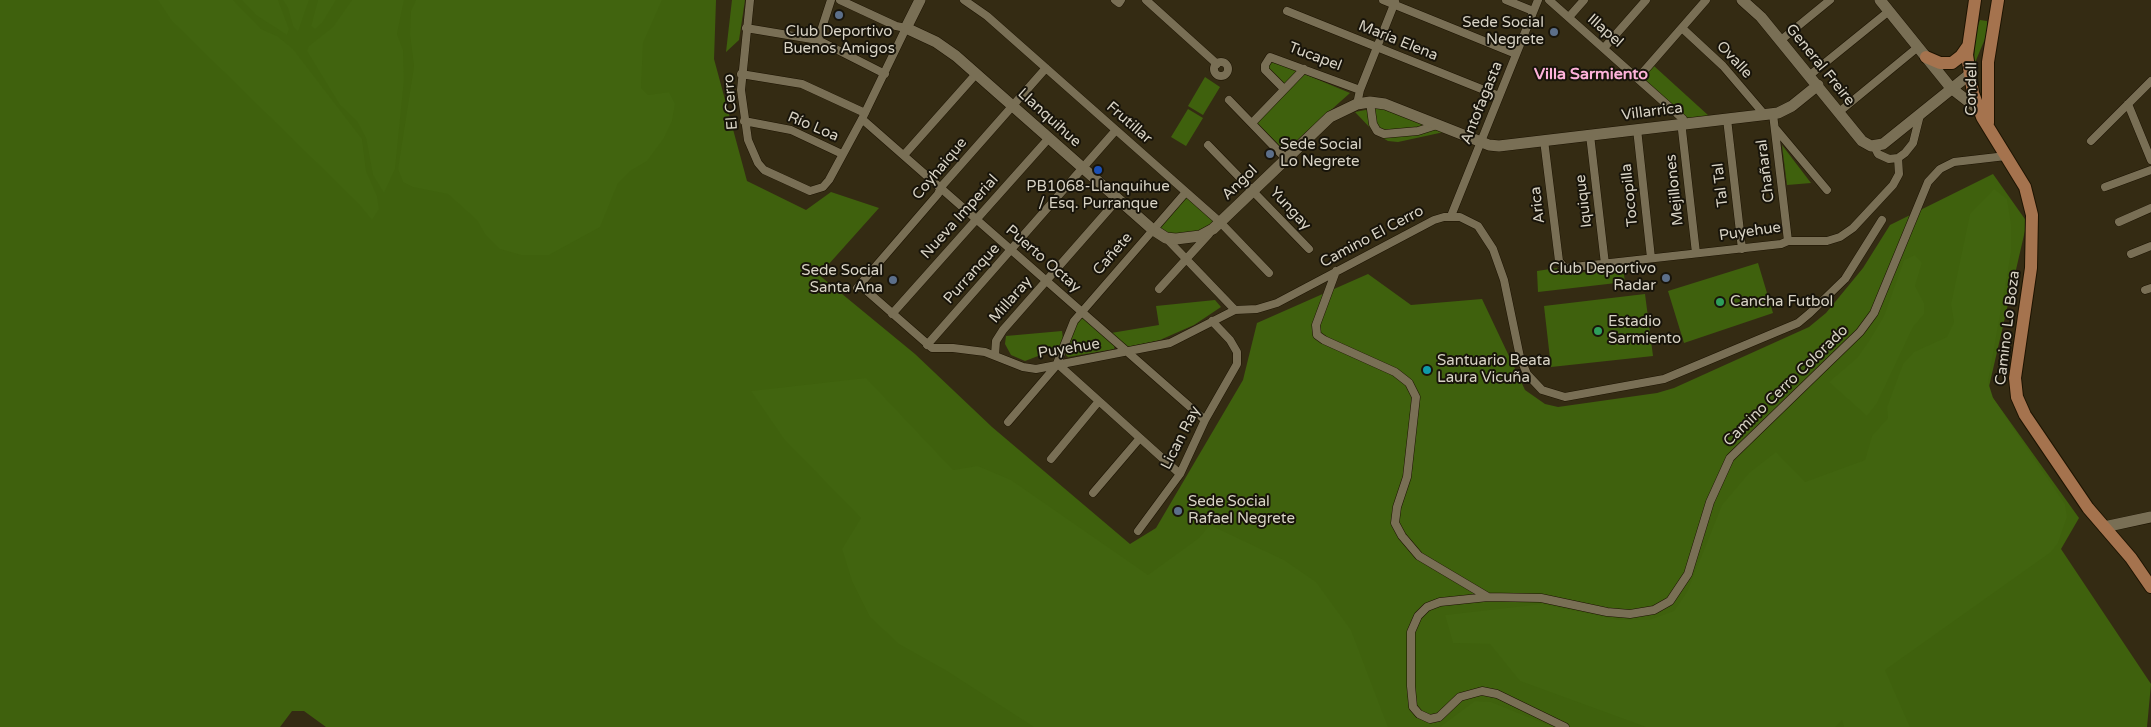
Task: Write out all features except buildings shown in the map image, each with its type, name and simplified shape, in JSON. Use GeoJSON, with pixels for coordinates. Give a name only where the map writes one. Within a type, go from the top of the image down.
{"type":"FeatureCollection","features":[{"type":"Feature","properties":{"kind":"main road"},"geometry":{"type":"LineString","coordinates":[[1975,2],[1984,13],[1991,12],[1998,4]]}},
{"type":"Feature","properties":{"kind":"main road"},"geometry":{"type":"LineString","coordinates":[[1975,2],[1968,46],[1970,74],[1978,109]]}},
{"type":"Feature","properties":{"kind":"main road","name":"Condell"},"geometry":{"type":"LineString","coordinates":[[1989,128],[1987,107],[1990,50],[1998,4]]}},
{"type":"Feature","properties":{"kind":"main road"},"geometry":{"type":"LineString","coordinates":[[1926,58],[1944,64],[1952,63],[1961,56],[1968,46]]}},
{"type":"Feature","properties":{"kind":"main road"},"geometry":{"type":"LineString","coordinates":[[1970,74],[1982,63],[1990,50]]}},
{"type":"Feature","properties":{"kind":"main road","name":"Camino Lo Boza"},"geometry":{"type":"LineString","coordinates":[[1978,109],[2028,193],[2033,224],[2031,268],[2015,378],[2017,397],[2025,415],[2104,527],[2131,558],[2151,587]]}},
{"type":"Feature","properties":{"kind":"street","name":"El Cerro"},"geometry":{"type":"LineString","coordinates":[[750,0],[741,74],[744,121],[748,140],[758,163],[764,170],[810,191],[817,190],[829,180],[842,154]]}},
{"type":"Feature","properties":{"kind":"street"},"geometry":{"type":"LineString","coordinates":[[818,40],[831,0]]}},
{"type":"Feature","properties":{"kind":"street"},"geometry":{"type":"LineString","coordinates":[[840,0],[896,26],[906,28]]}},
{"type":"Feature","properties":{"kind":"street"},"geometry":{"type":"LineString","coordinates":[[842,154],[886,74],[920,0]]}},
{"type":"Feature","properties":{"kind":"street","name":"Frutillar"},"geometry":{"type":"LineString","coordinates":[[964,0],[988,16],[1186,192],[1217,226],[1269,273]]}},
{"type":"Feature","properties":{"kind":"street"},"geometry":{"type":"LineString","coordinates":[[1115,0],[1118,3],[1121,0]]}},
{"type":"Feature","properties":{"kind":"street"},"geometry":{"type":"LineString","coordinates":[[1146,0],[1217,64]]}},
{"type":"Feature","properties":{"kind":"street"},"geometry":{"type":"LineString","coordinates":[[1383,0],[1395,2],[1516,54]]}},
{"type":"Feature","properties":{"kind":"street"},"geometry":{"type":"LineString","coordinates":[[1506,0],[1533,11]]}},
{"type":"Feature","properties":{"kind":"street","name":"Antofagasta"},"geometry":{"type":"LineString","coordinates":[[1451,216],[1538,0]]}},
{"type":"Feature","properties":{"kind":"street","name":"Illapel"},"geometry":{"type":"LineString","coordinates":[[1549,0],[1681,116],[1684,123]]}},
{"type":"Feature","properties":{"kind":"street"},"geometry":{"type":"LineString","coordinates":[[1569,17],[1584,0]]}},
{"type":"Feature","properties":{"kind":"street"},"geometry":{"type":"LineString","coordinates":[[1604,48],[1646,0]]}},
{"type":"Feature","properties":{"kind":"street"},"geometry":{"type":"LineString","coordinates":[[1638,78],[1706,0]]}},
{"type":"Feature","properties":{"kind":"street"},"geometry":{"type":"LineString","coordinates":[[1781,40],[1830,0]]}},
{"type":"Feature","properties":{"kind":"street","name":"Camino Lo Boza"},"geometry":{"type":"LineString","coordinates":[[1880,0],[1951,88],[1978,109]]}},
{"type":"Feature","properties":{"kind":"street"},"geometry":{"type":"LineString","coordinates":[[1395,2],[1360,90],[1357,104],[1370,102],[1392,106],[1481,142]]}},
{"type":"Feature","properties":{"kind":"street","name":"General Freire"},"geometry":{"type":"LineString","coordinates":[[1749,2],[1862,141],[1874,146]]}},
{"type":"Feature","properties":{"kind":"street","name":"María Elena"},"geometry":{"type":"LineString","coordinates":[[1287,11],[1499,96]]}},
{"type":"Feature","properties":{"kind":"street"},"geometry":{"type":"LineString","coordinates":[[1810,75],[1889,11]]}},
{"type":"Feature","properties":{"kind":"street"},"geometry":{"type":"LineString","coordinates":[[746,28],[818,40],[886,74]]}},
{"type":"Feature","properties":{"kind":"street","name":"Llanquihue"},"geometry":{"type":"LineString","coordinates":[[906,28],[943,46],[976,74],[1152,229],[1166,238],[1235,310]]}},
{"type":"Feature","properties":{"kind":"street","name":"Ovalle"},"geometry":{"type":"LineString","coordinates":[[1682,28],[1723,66],[1769,114]]}},
{"type":"Feature","properties":{"kind":"street"},"geometry":{"type":"LineString","coordinates":[[1839,112],[1918,47]]}},
{"type":"Feature","properties":{"kind":"street","name":"Tucapel"},"geometry":{"type":"LineString","coordinates":[[1284,89],[1265,70],[1268,58],[1274,57],[1360,90]]}},
{"type":"Feature","properties":{"kind":"street","name":"Coyhaique"},"geometry":{"type":"LineString","coordinates":[[892,314],[858,287],[938,194],[941,187],[1046,68]]}},
{"type":"Feature","properties":{"kind":"street"},"geometry":{"type":"LineString","coordinates":[[1252,123],[1304,69]]}},
{"type":"Feature","properties":{"kind":"street","name":"Puerto Octay"},"geometry":{"type":"LineString","coordinates":[[741,74],[802,84],[864,116],[904,155],[1205,420]]}},
{"type":"Feature","properties":{"kind":"street"},"geometry":{"type":"LineString","coordinates":[[904,155],[976,74]]}},
{"type":"Feature","properties":{"kind":"street"},"geometry":{"type":"LineString","coordinates":[[1920,113],[1912,143],[1905,153],[1898,158],[1888,159],[1878,154],[1874,146],[1884,144],[1920,113],[1970,74]]}},
{"type":"Feature","properties":{"kind":"street"},"geometry":{"type":"LineString","coordinates":[[2091,141],[2151,81]]}},
{"type":"Feature","properties":{"kind":"street","name":"Villarrica"},"geometry":{"type":"LineString","coordinates":[[1481,142],[1499,146],[1769,114],[1792,106],[1818,85]]}},
{"type":"Feature","properties":{"kind":"street"},"geometry":{"type":"LineString","coordinates":[[1229,100],[1286,159]]}},
{"type":"Feature","properties":{"kind":"street"},"geometry":{"type":"LineString","coordinates":[[1370,102],[1373,124],[1377,131],[1384,134],[1418,130],[1439,124]]}},
{"type":"Feature","properties":{"kind":"street","name":"Angol"},"geometry":{"type":"LineString","coordinates":[[1159,289],[1217,226],[1330,117],[1357,104]]}},
{"type":"Feature","properties":{"kind":"street"},"geometry":{"type":"LineString","coordinates":[[2128,104],[2151,160]]}},
{"type":"Feature","properties":{"kind":"street","name":"Chañaral"},"geometry":{"type":"LineString","coordinates":[[1769,114],[1775,128],[1788,241]]}},
{"type":"Feature","properties":{"kind":"street","name":"Tal Tal"},"geometry":{"type":"LineString","coordinates":[[1727,119],[1742,248]]}},
{"type":"Feature","properties":{"kind":"street","name":"Río Loa"},"geometry":{"type":"LineString","coordinates":[[744,121],[791,130],[842,154]]}},
{"type":"Feature","properties":{"kind":"street","name":"Mejillones"},"geometry":{"type":"LineString","coordinates":[[1684,123],[1682,130],[1696,253]]}},
{"type":"Feature","properties":{"kind":"street","name":"Chañaral"},"geometry":{"type":"LineString","coordinates":[[1775,128],[1827,190]]}},
{"type":"Feature","properties":{"kind":"street","name":"Tocopilla"},"geometry":{"type":"LineString","coordinates":[[1637,129],[1651,258]]}},
{"type":"Feature","properties":{"kind":"street","name":"Purranque"},"geometry":{"type":"LineString","coordinates":[[927,345],[1116,130]]}},
{"type":"Feature","properties":{"kind":"street","name":"Iquique"},"geometry":{"type":"LineString","coordinates":[[1590,135],[1605,264]]}},
{"type":"Feature","properties":{"kind":"street","name":"Nueva Imperial"},"geometry":{"type":"LineString","coordinates":[[892,314],[1049,138]]}},
{"type":"Feature","properties":{"kind":"street","name":"Arica"},"geometry":{"type":"LineString","coordinates":[[1544,140],[1561,266]]}},
{"type":"Feature","properties":{"kind":"street","name":"Yungay"},"geometry":{"type":"LineString","coordinates":[[1208,145],[1309,249]]}},
{"type":"Feature","properties":{"kind":"street","name":"Camino Cerro Colorado"},"geometry":{"type":"LineString","coordinates":[[1565,727],[1497,694],[1482,691],[1460,697],[1444,714],[1435,719],[1424,717],[1413,707],[1411,632],[1418,616],[1427,607],[1440,602],[1488,597],[1541,598],[1606,612],[1630,614],[1654,610],[1670,601],[1688,574],[1710,502],[1730,458],[1860,332],[1874,313],[1928,182],[1940,169],[1954,162],[2006,156]]}},
{"type":"Feature","properties":{"kind":"street","name":"Puyehue"},"geometry":{"type":"LineString","coordinates":[[1561,266],[1565,268],[1605,264],[1781,244],[1788,241],[1827,241],[1840,237],[1852,228],[1893,184],[1900,174],[1898,158]]}},
{"type":"Feature","properties":{"kind":"street"},"geometry":{"type":"LineString","coordinates":[[2105,187],[2151,170]]}},
{"type":"Feature","properties":{"kind":"street","name":"Cañete"},"geometry":{"type":"LineString","coordinates":[[1058,366],[1069,328],[1152,229],[1186,192]]}},
{"type":"Feature","properties":{"kind":"street","name":"Millaray"},"geometry":{"type":"LineString","coordinates":[[995,356],[999,336],[1118,199]]}},
{"type":"Feature","properties":{"kind":"street"},"geometry":{"type":"LineString","coordinates":[[2119,222],[2151,208]]}},
{"type":"Feature","properties":{"kind":"street"},"geometry":{"type":"LineString","coordinates":[[1451,216],[1472,222],[1483,231],[1490,242],[1504,280],[1520,357],[1527,374],[1542,390],[1565,397],[1664,379],[1798,323],[1810,314],[1845,279],[1882,220]]}},
{"type":"Feature","properties":{"kind":"street","name":"Camino El Cerro"},"geometry":{"type":"LineString","coordinates":[[1212,321],[1235,310],[1267,307],[1434,220],[1451,216]]}},
{"type":"Feature","properties":{"kind":"street"},"geometry":{"type":"LineString","coordinates":[[1166,238],[1186,239],[1200,236],[1217,226]]}},
{"type":"Feature","properties":{"kind":"street"},"geometry":{"type":"LineString","coordinates":[[2131,254],[2151,246]]}},
{"type":"Feature","properties":{"kind":"street","name":"Camino Cerro Colorado"},"geometry":{"type":"LineString","coordinates":[[1336,272],[1316,325],[1317,335],[1324,340],[1395,372],[1409,383],[1416,397],[1407,477],[1395,522],[1402,536],[1419,556],[1488,597]]}},
{"type":"Feature","properties":{"kind":"street"},"geometry":{"type":"LineString","coordinates":[[892,314],[927,345]]}},
{"type":"Feature","properties":{"kind":"street","name":"Puyehue"},"geometry":{"type":"LineString","coordinates":[[927,345],[932,348],[953,348],[985,352],[1027,368],[1058,366],[1170,344],[1212,321]]}},
{"type":"Feature","properties":{"kind":"street","name":"Lican Ray"},"geometry":{"type":"LineString","coordinates":[[1138,531],[1180,474],[1205,420],[1237,364],[1237,352],[1230,340],[1212,321]]}},
{"type":"Feature","properties":{"kind":"street"},"geometry":{"type":"LineString","coordinates":[[1008,422],[1058,366],[1180,474]]}},
{"type":"Feature","properties":{"kind":"street"},"geometry":{"type":"LineString","coordinates":[[1051,459],[1099,401]]}},
{"type":"Feature","properties":{"kind":"street"},"geometry":{"type":"LineString","coordinates":[[1093,493],[1140,438]]}},
{"type":"Feature","properties":{"kind":"street"},"geometry":{"type":"LineString","coordinates":[[2104,527],[2151,517]]}},
{"type":"Feature","properties":{"kind":"green space"},"geometry":{"type":"Polygon","coordinates":[[[0,0],[716,0],[714,59],[747,181],[806,210],[831,192],[879,208],[819,275],[915,354],[992,427],[1130,544],[1156,528],[1243,380],[1257,323],[1368,274],[1411,305],[1482,299],[1525,390],[1545,404],[1558,407],[1657,393],[1674,388],[1809,327],[1826,313],[1863,268],[1890,225],[1993,174],[2027,222],[1988,391],[2079,518],[2061,549],[2151,684],[2147,727],[326,727],[304,711],[292,711],[280,727],[0,727],[0,0]]]}},
{"type":"Feature","properties":{"kind":"green space"},"geometry":{"type":"Polygon","coordinates":[[[158,0],[233,0],[261,29],[277,36],[293,49],[362,139],[366,171],[377,196],[379,209],[372,220],[359,204],[172,21],[158,0]]]}},
{"type":"Feature","properties":{"kind":"green space"},"geometry":{"type":"Polygon","coordinates":[[[242,0],[278,0],[289,29],[287,35],[256,15],[242,0]]]}},
{"type":"Feature","properties":{"kind":"green space"},"geometry":{"type":"Polygon","coordinates":[[[283,0],[309,0],[298,32],[293,26],[288,8],[283,0]]]}},
{"type":"Feature","properties":{"kind":"green space"},"geometry":{"type":"Polygon","coordinates":[[[318,0],[336,0],[322,23],[315,29],[311,26],[318,0]]]}},
{"type":"Feature","properties":{"kind":"green space"},"geometry":{"type":"Polygon","coordinates":[[[352,0],[404,0],[397,34],[403,50],[404,80],[395,169],[384,193],[373,175],[366,138],[357,121],[340,105],[307,51],[309,46],[333,27],[352,0]]]}},
{"type":"Feature","properties":{"kind":"green space"},"geometry":{"type":"Polygon","coordinates":[[[416,0],[662,0],[643,43],[641,88],[648,95],[669,92],[675,104],[672,121],[664,138],[647,161],[630,171],[618,183],[600,227],[549,255],[521,255],[500,249],[485,234],[477,220],[448,194],[413,187],[403,182],[398,169],[414,66],[410,34],[411,11],[416,0]]]}},
{"type":"Feature","properties":{"kind":"green space"},"geometry":{"type":"Polygon","coordinates":[[[732,0],[745,0],[739,40],[726,52],[732,0]]]}},
{"type":"Feature","properties":{"kind":"green space"},"geometry":{"type":"Polygon","coordinates":[[[1980,20],[1987,21],[1987,34],[1974,65],[1975,34],[1980,20]]]}},
{"type":"Feature","properties":{"kind":"green space"},"geometry":{"type":"Polygon","coordinates":[[[1273,61],[1350,93],[1285,151],[1257,123],[1289,90],[1270,71],[1268,67],[1273,61]]]}},
{"type":"Feature","properties":{"kind":"green space"},"geometry":{"type":"Polygon","coordinates":[[[1654,66],[1709,116],[1689,119],[1642,79],[1654,66]]]}},
{"type":"Feature","properties":{"kind":"green space"},"geometry":{"type":"Polygon","coordinates":[[[1205,77],[1220,87],[1203,115],[1188,106],[1205,77]]]}},
{"type":"Feature","properties":{"kind":"green space"},"geometry":{"type":"Polygon","coordinates":[[[1381,107],[1444,132],[1398,142],[1388,141],[1376,134],[1355,112],[1381,107]]]}},
{"type":"Feature","properties":{"kind":"green space"},"geometry":{"type":"Polygon","coordinates":[[[1188,109],[1203,118],[1186,146],[1171,137],[1188,109]]]}},
{"type":"Feature","properties":{"kind":"green space"},"geometry":{"type":"Polygon","coordinates":[[[1782,145],[1811,183],[1787,185],[1782,145]]]}},
{"type":"Feature","properties":{"kind":"green space"},"geometry":{"type":"Polygon","coordinates":[[[1994,189],[2007,199],[2011,224],[2011,253],[1988,382],[1993,398],[2065,504],[2067,517],[2058,543],[2051,552],[1885,670],[1910,727],[1844,727],[1842,720],[1835,727],[1646,727],[1520,681],[1490,644],[1453,643],[1445,615],[1542,604],[1619,620],[1649,620],[1674,611],[1687,592],[1722,505],[1749,473],[1776,452],[1805,482],[1865,460],[1872,436],[1888,418],[1887,407],[1903,364],[1914,352],[1947,337],[1954,322],[1951,304],[1970,214],[1994,189]]]}},
{"type":"Feature","properties":{"kind":"green space"},"geometry":{"type":"Polygon","coordinates":[[[1186,196],[1215,222],[1189,237],[1167,234],[1159,227],[1186,196]]]}},
{"type":"Feature","properties":{"kind":"green space"},"geometry":{"type":"Polygon","coordinates":[[[1915,255],[1922,263],[1915,286],[1924,303],[1924,314],[1913,327],[1877,403],[1867,416],[1829,382],[1857,358],[1869,341],[1884,316],[1904,260],[1915,255]]]}},
{"type":"Feature","properties":{"kind":"green space","name":"Cancha Futbol"},"geometry":{"type":"Polygon","coordinates":[[[1758,263],[1773,313],[1684,343],[1668,291],[1758,263]]]}},
{"type":"Feature","properties":{"kind":"green space"},"geometry":{"type":"Polygon","coordinates":[[[1557,268],[1560,275],[1623,268],[1625,282],[1538,292],[1537,271],[1557,268]]]}},
{"type":"Feature","properties":{"kind":"green space","name":"Estadio Sarmiento"},"geometry":{"type":"Polygon","coordinates":[[[1645,294],[1653,356],[1551,367],[1544,306],[1645,294]]]}},
{"type":"Feature","properties":{"kind":"green space"},"geometry":{"type":"Polygon","coordinates":[[[1215,300],[1221,307],[1194,325],[1160,340],[1127,347],[1111,333],[1159,325],[1156,306],[1215,300]]]}},
{"type":"Feature","properties":{"kind":"green space"},"geometry":{"type":"Polygon","coordinates":[[[1082,318],[1086,319],[1115,345],[1114,349],[1068,357],[1064,353],[1075,324],[1082,318]]]}},
{"type":"Feature","properties":{"kind":"green space"},"geometry":{"type":"Polygon","coordinates":[[[1062,331],[1063,339],[1059,348],[1025,361],[1011,355],[1005,344],[1006,336],[1062,331]]]}},
{"type":"Feature","properties":{"kind":"green space"},"geometry":{"type":"Polygon","coordinates":[[[866,378],[953,470],[978,466],[1011,480],[1148,575],[1199,538],[1210,525],[1284,560],[1316,582],[1351,630],[1388,727],[1034,727],[947,671],[899,644],[870,617],[852,581],[842,549],[861,518],[784,439],[751,391],[866,378]]]}},
{"type":"Feature","properties":{"kind":"green space"},"geometry":{"type":"Polygon","coordinates":[[[1475,701],[1491,702],[1553,727],[1440,727],[1475,701]]]}},
{"type":"Feature","properties":{"kind":"place","name":"Club Deportivo Buenos Amigos"},"geometry":{"type":"Point","coordinates":[839,15]}},
{"type":"Feature","properties":{"kind":"place","name":"Sede Social Negrete"},"geometry":{"type":"Point","coordinates":[1554,32]}},
{"type":"Feature","properties":{"kind":"place","name":"Sede Social Lo Negrete"},"geometry":{"type":"Point","coordinates":[1270,154]}},
{"type":"Feature","properties":{"kind":"place","name":"PB1068-Llanquihue / Esq. Purranque"},"geometry":{"type":"Point","coordinates":[1098,170]}},
{"type":"Feature","properties":{"kind":"place","name":"Club Deportivo Radar"},"geometry":{"type":"Point","coordinates":[1666,278]}},
{"type":"Feature","properties":{"kind":"place","name":"Sede Social Santa Ana"},"geometry":{"type":"Point","coordinates":[893,280]}},
{"type":"Feature","properties":{"kind":"place","name":"Cancha Futbol"},"geometry":{"type":"Point","coordinates":[1720,302]}},
{"type":"Feature","properties":{"kind":"place","name":"Estadio Sarmiento"},"geometry":{"type":"Point","coordinates":[1598,331]}},
{"type":"Feature","properties":{"kind":"place","name":"Santuario Beata Laura Vicuña"},"geometry":{"type":"Point","coordinates":[1427,370]}},
{"type":"Feature","properties":{"kind":"place","name":"Sede Social Rafael Negrete"},"geometry":{"type":"Point","coordinates":[1178,511]}},
{"type":"Feature","properties":{"kind":"district","name":"Villa Sarmiento"},"geometry":{"type":"Point","coordinates":[1591,75]}}]}
